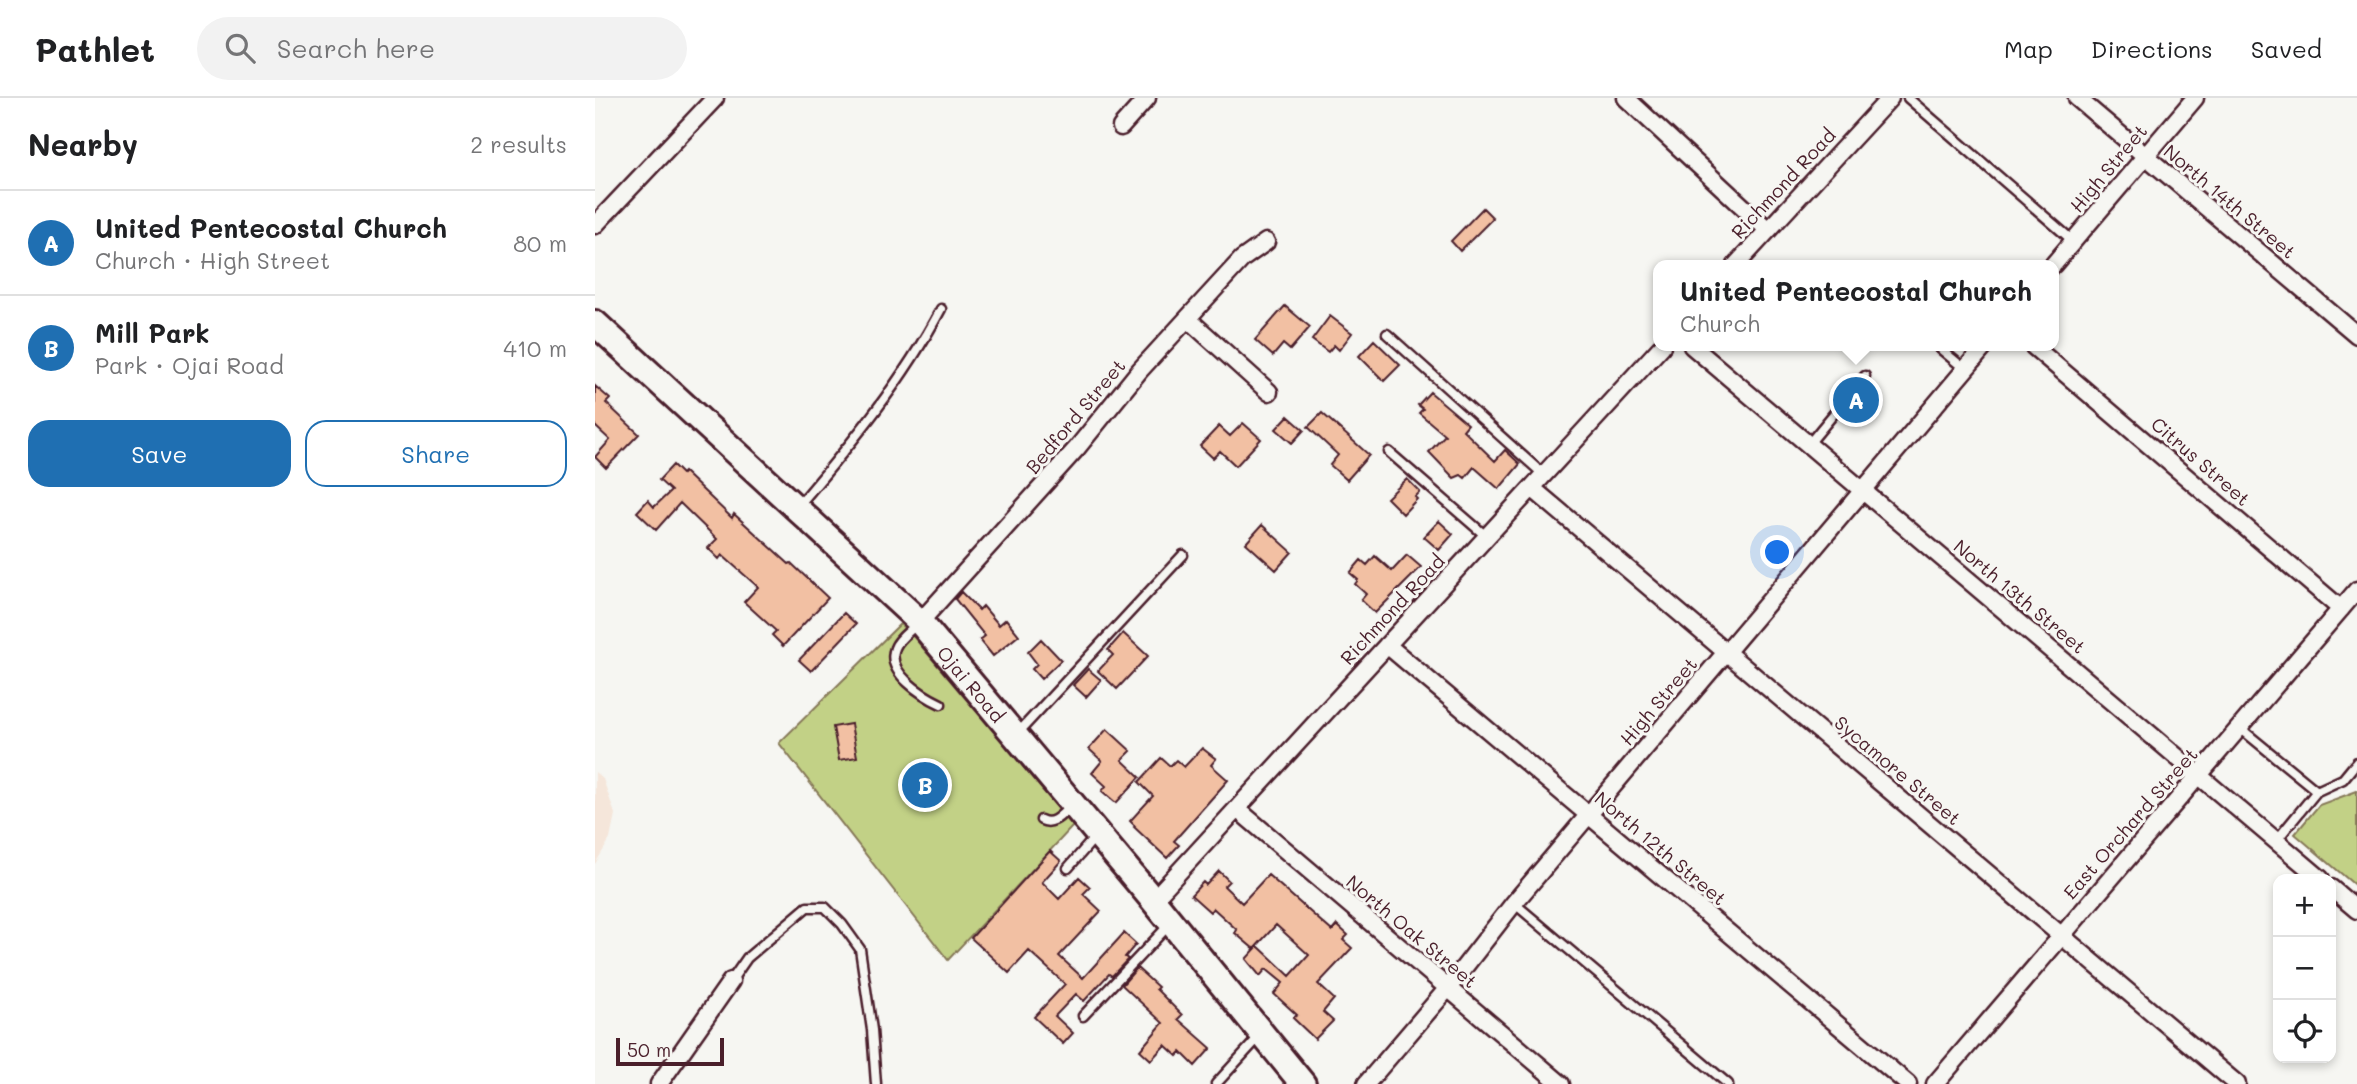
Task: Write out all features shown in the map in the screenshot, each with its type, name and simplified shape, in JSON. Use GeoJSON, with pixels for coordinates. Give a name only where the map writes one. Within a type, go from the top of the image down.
{"type":"FeatureCollection","features":[{"type":"Feature","properties":{"kind":"main road","name":"Ojai Road"},"geometry":{"type":"LineString","coordinates":[[595,323],[920,622],[1303,1084]]}},
{"type":"Feature","properties":{"kind":"street"},"geometry":{"type":"LineString","coordinates":[[595,225],[715,98]]}},
{"type":"Feature","properties":{"kind":"street"},"geometry":{"type":"LineString","coordinates":[[1121,127],[1147,98]]}},
{"type":"Feature","properties":{"kind":"street"},"geometry":{"type":"LineString","coordinates":[[1626,98],[1768,230]]}},
{"type":"Feature","properties":{"kind":"street","name":"Richmond Road"},"geometry":{"type":"LineString","coordinates":[[1741,260],[1889,98]]}},
{"type":"Feature","properties":{"kind":"street","name":"North 14th Street"},"geometry":{"type":"LineString","coordinates":[[2077,98],[2357,335]]}},
{"type":"Feature","properties":{"kind":"street","name":"High Street"},"geometry":{"type":"LineString","coordinates":[[2057,260],[2195,98]]}},
{"type":"Feature","properties":{"kind":"street","name":"Bedford Street"},"geometry":{"type":"LineString","coordinates":[[920,622],[1070,457],[1140,370],[1242,259],[1266,242]]}},
{"type":"Feature","properties":{"kind":"street"},"geometry":{"type":"LineString","coordinates":[[1188,319],[1269,393]]}},
{"type":"Feature","properties":{"kind":"street","name":"Richmond Road"},"geometry":{"type":"LineString","coordinates":[[1153,900],[1657,351]]}},
{"type":"Feature","properties":{"kind":"street","name":"North 13th Street"},"geometry":{"type":"LineString","coordinates":[[1698,351],[2315,874]]}},
{"type":"Feature","properties":{"kind":"street","name":"High Street"},"geometry":{"type":"LineString","coordinates":[[1366,1084],[1448,988],[1514,903],[1981,351]]}},
{"type":"Feature","properties":{"kind":"street","name":"Citrus Street"},"geometry":{"type":"LineString","coordinates":[[2039,351],[2341,609]]}},
{"type":"Feature","properties":{"kind":"street","name":"Sycamore Street"},"geometry":{"type":"LineString","coordinates":[[1532,488],[2237,1084]]}},
{"type":"Feature","properties":{"kind":"street","name":"East Orchard Street"},"geometry":{"type":"LineString","coordinates":[[1935,1084],[2357,590]]}},
{"type":"Feature","properties":{"kind":"street","name":"North 12th Street"},"geometry":{"type":"LineString","coordinates":[[1387,645],[1908,1084]]}},
{"type":"Feature","properties":{"kind":"street","name":"North Oak Street"},"geometry":{"type":"LineString","coordinates":[[1237,810],[1561,1084]]}},
{"type":"Feature","properties":{"kind":"street"},"geometry":{"type":"LineString","coordinates":[[2336,892],[2357,910]]}},
{"type":"Feature","properties":{"kind":"street"},"geometry":{"type":"LineString","coordinates":[[659,1084],[731,981]]}},
{"type":"Feature","properties":{"kind":"lane"},"geometry":{"type":"LineString","coordinates":[[1908,98],[2073,241]]}},
{"type":"Feature","properties":{"kind":"lane"},"geometry":{"type":"LineString","coordinates":[[797,508],[860,433],[927,337],[941,309]]}},
{"type":"Feature","properties":{"kind":"lane"},"geometry":{"type":"LineString","coordinates":[[1387,334],[1544,475]]}},
{"type":"Feature","properties":{"kind":"lane"},"geometry":{"type":"LineString","coordinates":[[1943,351],[1966,370]]}},
{"type":"Feature","properties":{"kind":"lane"},"geometry":{"type":"LineString","coordinates":[[1808,445],[1865,376]]}},
{"type":"Feature","properties":{"kind":"lane"},"geometry":{"type":"LineString","coordinates":[[1389,452],[1487,537]]}},
{"type":"Feature","properties":{"kind":"lane"},"geometry":{"type":"LineString","coordinates":[[1015,736],[1183,555]]}},
{"type":"Feature","properties":{"kind":"lane"},"geometry":{"type":"LineString","coordinates":[[920,622],[895,645],[893,655],[896,665],[913,688],[941,704]]}},
{"type":"Feature","properties":{"kind":"lane"},"geometry":{"type":"LineString","coordinates":[[2240,728],[2317,792]]}},
{"type":"Feature","properties":{"kind":"lane"},"geometry":{"type":"LineString","coordinates":[[2276,841],[2317,792],[2343,779],[2357,762]]}},
{"type":"Feature","properties":{"kind":"lane"},"geometry":{"type":"LineString","coordinates":[[1041,820],[1049,823],[1054,821],[1072,804]]}},
{"type":"Feature","properties":{"kind":"lane"},"geometry":{"type":"LineString","coordinates":[[1068,868],[1097,835]]}},
{"type":"Feature","properties":{"kind":"lane"},"geometry":{"type":"LineString","coordinates":[[1514,903],[1728,1084]]}},
{"type":"Feature","properties":{"kind":"lane"},"geometry":{"type":"LineString","coordinates":[[731,981],[747,958],[807,907],[825,907],[842,924],[860,949],[872,1030],[876,1084]]}},
{"type":"Feature","properties":{"kind":"lane"},"geometry":{"type":"LineString","coordinates":[[1083,1016],[1171,923]]}},
{"type":"Feature","properties":{"kind":"lane"},"geometry":{"type":"LineString","coordinates":[[1216,1084],[1262,1034]]}},
{"type":"Feature","properties":{"kind":"shaded area"},"geometry":{"type":"Polygon","coordinates":[[[595,772],[603,779],[615,814],[610,839],[595,864],[595,772]]]}},
{"type":"Feature","properties":{"kind":"green space"},"geometry":{"type":"Polygon","coordinates":[[[900,624],[1073,826],[948,960],[779,743],[900,624]]]}},
{"type":"Feature","properties":{"kind":"green space"},"geometry":{"type":"Polygon","coordinates":[[[2357,791],[2357,887],[2295,834],[2319,805],[2357,791]]]}},
{"type":"Feature","properties":{"kind":"building"},"geometry":{"type":"Polygon","coordinates":[[[1483,208],[1493,218],[1460,251],[1451,241],[1483,208]]]}},
{"type":"Feature","properties":{"kind":"building"},"geometry":{"type":"Polygon","coordinates":[[[1285,306],[1310,327],[1290,350],[1283,344],[1273,356],[1255,340],[1285,306]]]}},
{"type":"Feature","properties":{"kind":"building"},"geometry":{"type":"Polygon","coordinates":[[[1330,316],[1352,333],[1339,350],[1334,345],[1328,352],[1312,340],[1330,316]]]}},
{"type":"Feature","properties":{"kind":"building"},"geometry":{"type":"Polygon","coordinates":[[[1374,340],[1400,365],[1384,381],[1359,356],[1374,340]]]}},
{"type":"Feature","properties":{"kind":"building"},"geometry":{"type":"Polygon","coordinates":[[[595,386],[610,399],[606,403],[639,434],[606,468],[595,457],[610,440],[595,426],[595,386]]]}},
{"type":"Feature","properties":{"kind":"building"},"geometry":{"type":"Polygon","coordinates":[[[1430,392],[1468,424],[1463,430],[1495,461],[1505,450],[1520,464],[1499,489],[1474,467],[1465,478],[1461,475],[1454,478],[1429,452],[1445,435],[1419,413],[1423,409],[1418,405],[1430,392]]]}},
{"type":"Feature","properties":{"kind":"building"},"geometry":{"type":"Polygon","coordinates":[[[1322,413],[1369,455],[1347,480],[1330,465],[1338,455],[1308,427],[1322,413]]]}},
{"type":"Feature","properties":{"kind":"building"},"geometry":{"type":"Polygon","coordinates":[[[1288,416],[1304,430],[1292,443],[1276,429],[1288,416]]]}},
{"type":"Feature","properties":{"kind":"building"},"geometry":{"type":"Polygon","coordinates":[[[1243,423],[1261,439],[1236,466],[1220,451],[1213,458],[1200,446],[1219,426],[1230,436],[1243,423]]]}},
{"type":"Feature","properties":{"kind":"building"},"geometry":{"type":"Polygon","coordinates":[[[673,465],[682,474],[684,472],[732,518],[734,514],[828,598],[783,646],[772,635],[776,631],[744,602],[758,587],[722,555],[719,559],[708,548],[717,539],[680,503],[656,530],[637,512],[648,500],[654,507],[671,491],[659,480],[673,465]]]}},
{"type":"Feature","properties":{"kind":"building"},"geometry":{"type":"Polygon","coordinates":[[[1407,479],[1420,492],[1403,514],[1387,498],[1407,479]]]}},
{"type":"Feature","properties":{"kind":"building"},"geometry":{"type":"Polygon","coordinates":[[[1439,521],[1453,534],[1439,550],[1424,537],[1439,521]]]}},
{"type":"Feature","properties":{"kind":"building"},"geometry":{"type":"Polygon","coordinates":[[[1262,525],[1292,552],[1276,570],[1246,543],[1262,525]]]}},
{"type":"Feature","properties":{"kind":"building"},"geometry":{"type":"Polygon","coordinates":[[[1407,555],[1421,567],[1375,613],[1361,600],[1366,594],[1355,584],[1358,580],[1350,573],[1361,560],[1367,565],[1375,556],[1392,571],[1407,555]]]}},
{"type":"Feature","properties":{"kind":"building"},"geometry":{"type":"Polygon","coordinates":[[[961,592],[979,610],[983,606],[999,625],[1006,619],[1019,635],[993,656],[980,640],[985,636],[955,599],[961,592]]]}},
{"type":"Feature","properties":{"kind":"building"},"geometry":{"type":"Polygon","coordinates":[[[844,613],[856,624],[811,671],[799,660],[844,613]]]}},
{"type":"Feature","properties":{"kind":"building"},"geometry":{"type":"Polygon","coordinates":[[[1123,633],[1148,656],[1117,689],[1098,671],[1113,655],[1108,650],[1123,633]]]}},
{"type":"Feature","properties":{"kind":"building"},"geometry":{"type":"Polygon","coordinates":[[[1041,639],[1061,660],[1041,679],[1032,669],[1037,664],[1028,652],[1041,639]]]}},
{"type":"Feature","properties":{"kind":"building"},"geometry":{"type":"Polygon","coordinates":[[[1088,669],[1101,680],[1086,697],[1073,685],[1088,669]]]}},
{"type":"Feature","properties":{"kind":"building"},"geometry":{"type":"Polygon","coordinates":[[[851,724],[857,757],[839,760],[833,727],[851,724]]]}},
{"type":"Feature","properties":{"kind":"building"},"geometry":{"type":"Polygon","coordinates":[[[1107,729],[1131,751],[1122,760],[1140,777],[1116,803],[1102,791],[1106,786],[1092,773],[1102,761],[1089,749],[1107,729]]]}},
{"type":"Feature","properties":{"kind":"building"},"geometry":{"type":"Polygon","coordinates":[[[1202,748],[1216,759],[1211,765],[1228,780],[1174,841],[1179,845],[1167,858],[1130,821],[1153,796],[1139,782],[1161,758],[1170,766],[1176,760],[1184,767],[1202,748]]]}},
{"type":"Feature","properties":{"kind":"building"},"geometry":{"type":"Polygon","coordinates":[[[1050,851],[1061,861],[1042,882],[1059,899],[1079,877],[1090,887],[1083,894],[1101,911],[1059,956],[1083,978],[1124,933],[1136,944],[1125,957],[1128,959],[1112,976],[1109,974],[1084,1001],[1076,994],[1055,1016],[1073,1033],[1063,1044],[1034,1017],[1065,984],[1029,951],[1009,973],[971,938],[1050,851]]]}},
{"type":"Feature","properties":{"kind":"building"},"geometry":{"type":"Polygon","coordinates":[[[1219,871],[1229,881],[1224,886],[1242,903],[1268,875],[1332,931],[1337,925],[1348,935],[1343,940],[1352,948],[1318,984],[1334,999],[1323,1012],[1333,1021],[1315,1039],[1293,1018],[1297,1015],[1274,994],[1283,983],[1266,969],[1260,976],[1246,959],[1258,946],[1290,976],[1309,955],[1276,925],[1254,949],[1235,933],[1237,930],[1213,908],[1210,912],[1191,895],[1203,882],[1206,885],[1219,871]]]}},
{"type":"Feature","properties":{"kind":"building"},"geometry":{"type":"Polygon","coordinates":[[[1137,968],[1182,1015],[1178,1019],[1211,1048],[1195,1066],[1181,1052],[1177,1056],[1165,1045],[1151,1060],[1140,1050],[1163,1023],[1122,985],[1137,968]]]}},
{"type":"Feature","properties":{"kind":"place","name":"United Pentecostal Church"},"geometry":{"type":"Point","coordinates":[1856,400]}},
{"type":"Feature","properties":{"kind":"place","name":"Mill Park"},"geometry":{"type":"Point","coordinates":[925,785]}}]}
